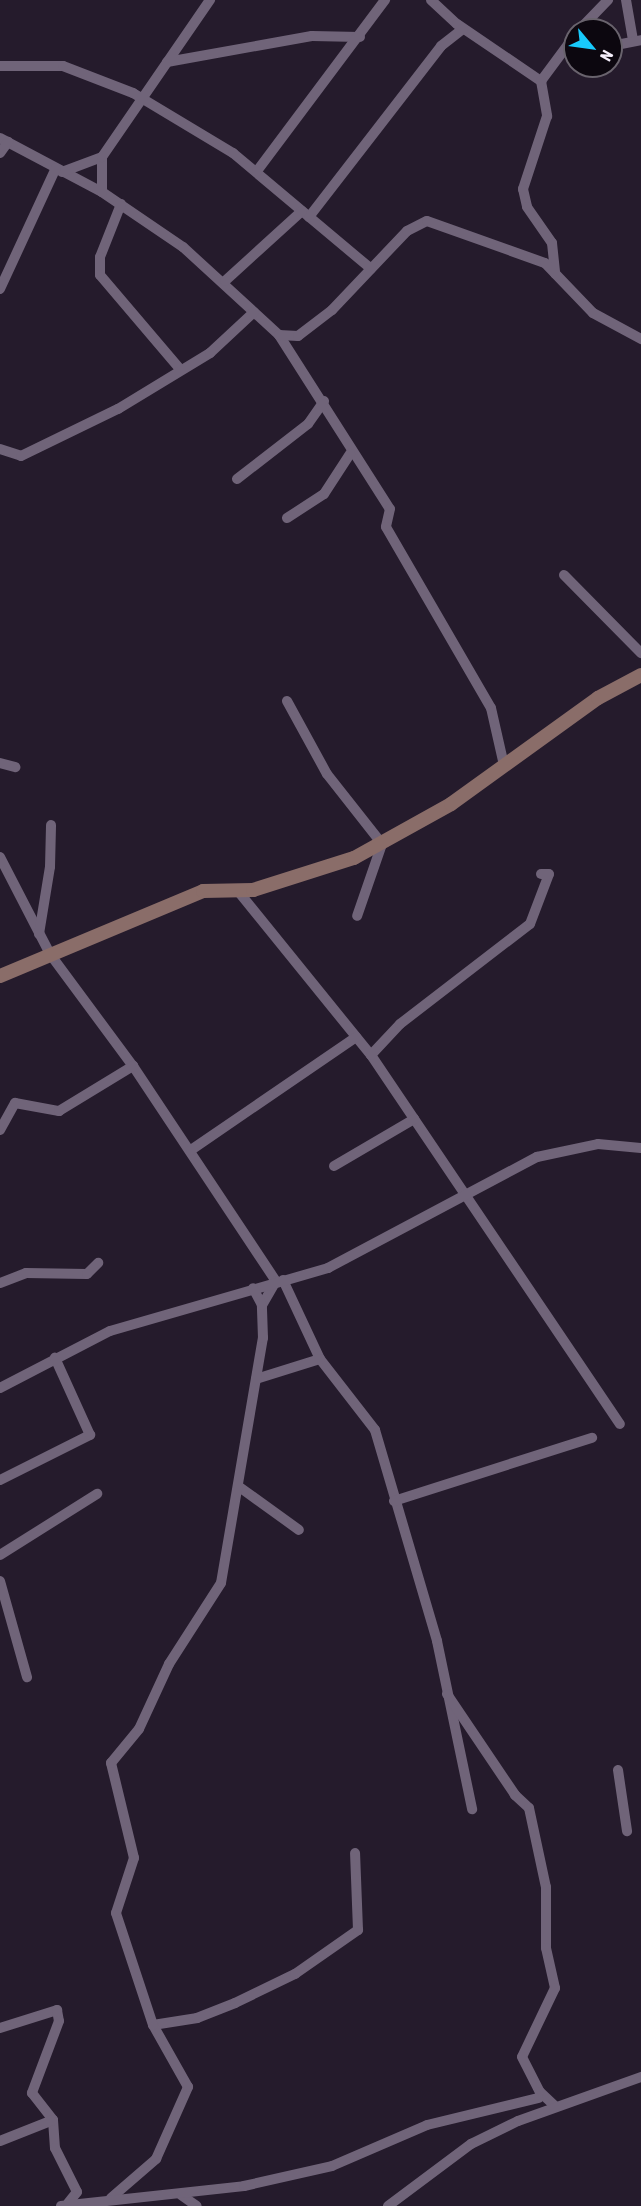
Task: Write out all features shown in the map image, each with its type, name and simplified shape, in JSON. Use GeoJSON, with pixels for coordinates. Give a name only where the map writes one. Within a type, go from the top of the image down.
{"type":"FeatureCollection","features":[{"type":"Feature","properties":{"kind":"main road"},"geometry":{"type":"LineString","coordinates":[[0,975],[203,891],[238,891],[331,867],[382,844],[504,765],[598,698],[641,675]]}},
{"type":"Feature","properties":{"kind":"street"},"geometry":{"type":"LineString","coordinates":[[102,192],[102,157],[210,0]]}},
{"type":"Feature","properties":{"kind":"street"},"geometry":{"type":"LineString","coordinates":[[257,171],[360,37],[385,0]]}},
{"type":"Feature","properties":{"kind":"street"},"geometry":{"type":"LineString","coordinates":[[431,0],[463,29],[541,81]]}},
{"type":"Feature","properties":{"kind":"street"},"geometry":{"type":"LineString","coordinates":[[591,18],[608,0]]}},
{"type":"Feature","properties":{"kind":"street"},"geometry":{"type":"LineString","coordinates":[[626,0],[637,40]]}},
{"type":"Feature","properties":{"kind":"street"},"geometry":{"type":"LineString","coordinates":[[225,281],[306,214],[441,46],[463,29]]}},
{"type":"Feature","properties":{"kind":"street"},"geometry":{"type":"LineString","coordinates":[[167,62],[312,36],[360,37]]}},
{"type":"Feature","properties":{"kind":"street"},"geometry":{"type":"LineString","coordinates":[[555,274],[552,243],[527,207],[523,189],[547,116],[541,81],[563,50]]}},
{"type":"Feature","properties":{"kind":"street"},"geometry":{"type":"LineString","coordinates":[[0,66],[63,66],[142,100],[257,171],[371,269]]}},
{"type":"Feature","properties":{"kind":"street"},"geometry":{"type":"LineString","coordinates":[[0,153],[4,140],[121,204],[225,281],[279,335],[324,401],[350,454],[390,509],[386,527],[491,708],[504,765]]}},
{"type":"Feature","properties":{"kind":"street"},"geometry":{"type":"LineString","coordinates":[[0,289],[59,170],[102,157]]}},
{"type":"Feature","properties":{"kind":"street"},"geometry":{"type":"LineString","coordinates":[[121,204],[100,257],[100,275],[180,369]]}},
{"type":"Feature","properties":{"kind":"street"},"geometry":{"type":"LineString","coordinates":[[288,350],[298,336],[371,269],[407,231],[427,221],[544,263],[593,313],[641,339]]}},
{"type":"Feature","properties":{"kind":"street"},"geometry":{"type":"LineString","coordinates":[[0,449],[21,456],[118,409],[180,369],[210,353],[254,312]]}},
{"type":"Feature","properties":{"kind":"street"},"geometry":{"type":"LineString","coordinates":[[279,335],[298,336]]}},
{"type":"Feature","properties":{"kind":"street"},"geometry":{"type":"LineString","coordinates":[[237,479],[308,424],[324,401]]}},
{"type":"Feature","properties":{"kind":"street"},"geometry":{"type":"LineString","coordinates":[[287,518],[324,494],[350,454]]}},
{"type":"Feature","properties":{"kind":"street"},"geometry":{"type":"LineString","coordinates":[[564,575],[641,653]]}},
{"type":"Feature","properties":{"kind":"street"},"geometry":{"type":"LineString","coordinates":[[287,701],[327,774],[382,844],[357,916]]}},
{"type":"Feature","properties":{"kind":"street"},"geometry":{"type":"LineString","coordinates":[[0,763],[15,767]]}},
{"type":"Feature","properties":{"kind":"street"},"geometry":{"type":"LineString","coordinates":[[39,934],[50,867],[51,825]]}},
{"type":"Feature","properties":{"kind":"street"},"geometry":{"type":"LineString","coordinates":[[0,857],[14,890],[50,954],[133,1066],[280,1281],[320,1359],[375,1430],[437,1641],[445,1691],[472,1809]]}},
{"type":"Feature","properties":{"kind":"street"},"geometry":{"type":"LineString","coordinates":[[371,1055],[400,1024],[530,924],[549,874],[541,874]]}},
{"type":"Feature","properties":{"kind":"street"},"geometry":{"type":"LineString","coordinates":[[0,879],[14,890]]}},
{"type":"Feature","properties":{"kind":"street"},"geometry":{"type":"LineString","coordinates":[[238,891],[371,1055],[620,1424]]}},
{"type":"Feature","properties":{"kind":"street"},"geometry":{"type":"LineString","coordinates":[[190,1150],[356,1037]]}},
{"type":"Feature","properties":{"kind":"street"},"geometry":{"type":"LineString","coordinates":[[0,1130],[15,1103],[55,1112],[133,1066]]}},
{"type":"Feature","properties":{"kind":"street"},"geometry":{"type":"LineString","coordinates":[[334,1166],[414,1119]]}},
{"type":"Feature","properties":{"kind":"street"},"geometry":{"type":"LineString","coordinates":[[0,1388],[110,1331],[252,1288],[328,1268],[466,1194],[559,1149],[598,1144],[640,1148]]}},
{"type":"Feature","properties":{"kind":"street"},"geometry":{"type":"LineString","coordinates":[[0,1283],[26,1273],[87,1274],[98,1263]]}},
{"type":"Feature","properties":{"kind":"street"},"geometry":{"type":"LineString","coordinates":[[111,2198],[152,2165],[186,2100],[186,2080],[153,2025],[116,1913],[134,1858],[111,1763],[139,1729],[168,1664],[216,1594],[238,1486],[256,1379],[262,1305],[280,1281]]}},
{"type":"Feature","properties":{"kind":"street"},"geometry":{"type":"LineString","coordinates":[[252,1288],[262,1305]]}},
{"type":"Feature","properties":{"kind":"street"},"geometry":{"type":"LineString","coordinates":[[0,1480],[90,1435],[55,1358]]}},
{"type":"Feature","properties":{"kind":"street"},"geometry":{"type":"LineString","coordinates":[[256,1379],[320,1359]]}},
{"type":"Feature","properties":{"kind":"street"},"geometry":{"type":"LineString","coordinates":[[394,1501],[592,1438]]}},
{"type":"Feature","properties":{"kind":"street"},"geometry":{"type":"LineString","coordinates":[[238,1486],[299,1530]]}},
{"type":"Feature","properties":{"kind":"street"},"geometry":{"type":"LineString","coordinates":[[0,1555],[97,1494]]}},
{"type":"Feature","properties":{"kind":"street"},"geometry":{"type":"LineString","coordinates":[[0,1581],[27,1677]]}},
{"type":"Feature","properties":{"kind":"street"},"geometry":{"type":"LineString","coordinates":[[445,1691],[515,1795],[529,1808],[542,1862],[546,1948],[555,1988],[522,2057],[540,2095],[555,2106]]}},
{"type":"Feature","properties":{"kind":"street"},"geometry":{"type":"LineString","coordinates":[[618,1770],[627,1831]]}},
{"type":"Feature","properties":{"kind":"street"},"geometry":{"type":"LineString","coordinates":[[153,2025],[197,2018],[235,2003],[295,1974],[358,1930],[355,1853]]}},
{"type":"Feature","properties":{"kind":"street"},"geometry":{"type":"LineString","coordinates":[[0,2028],[57,2010],[59,2021],[32,2093],[53,2120],[55,2148],[77,2192],[64,2205]]}},
{"type":"Feature","properties":{"kind":"street"},"geometry":{"type":"LineString","coordinates":[[388,2206],[442,2163],[535,2114],[641,2077]]}},
{"type":"Feature","properties":{"kind":"street"},"geometry":{"type":"LineString","coordinates":[[535,2114],[540,2095]]}},
{"type":"Feature","properties":{"kind":"street"},"geometry":{"type":"LineString","coordinates":[[64,2205],[111,2198],[180,2195],[332,2166],[427,2125],[540,2095]]}},
{"type":"Feature","properties":{"kind":"street"},"geometry":{"type":"LineString","coordinates":[[0,2141],[53,2120]]}},
{"type":"Feature","properties":{"kind":"street"},"geometry":{"type":"LineString","coordinates":[[180,2195],[197,2206]]}}]}
